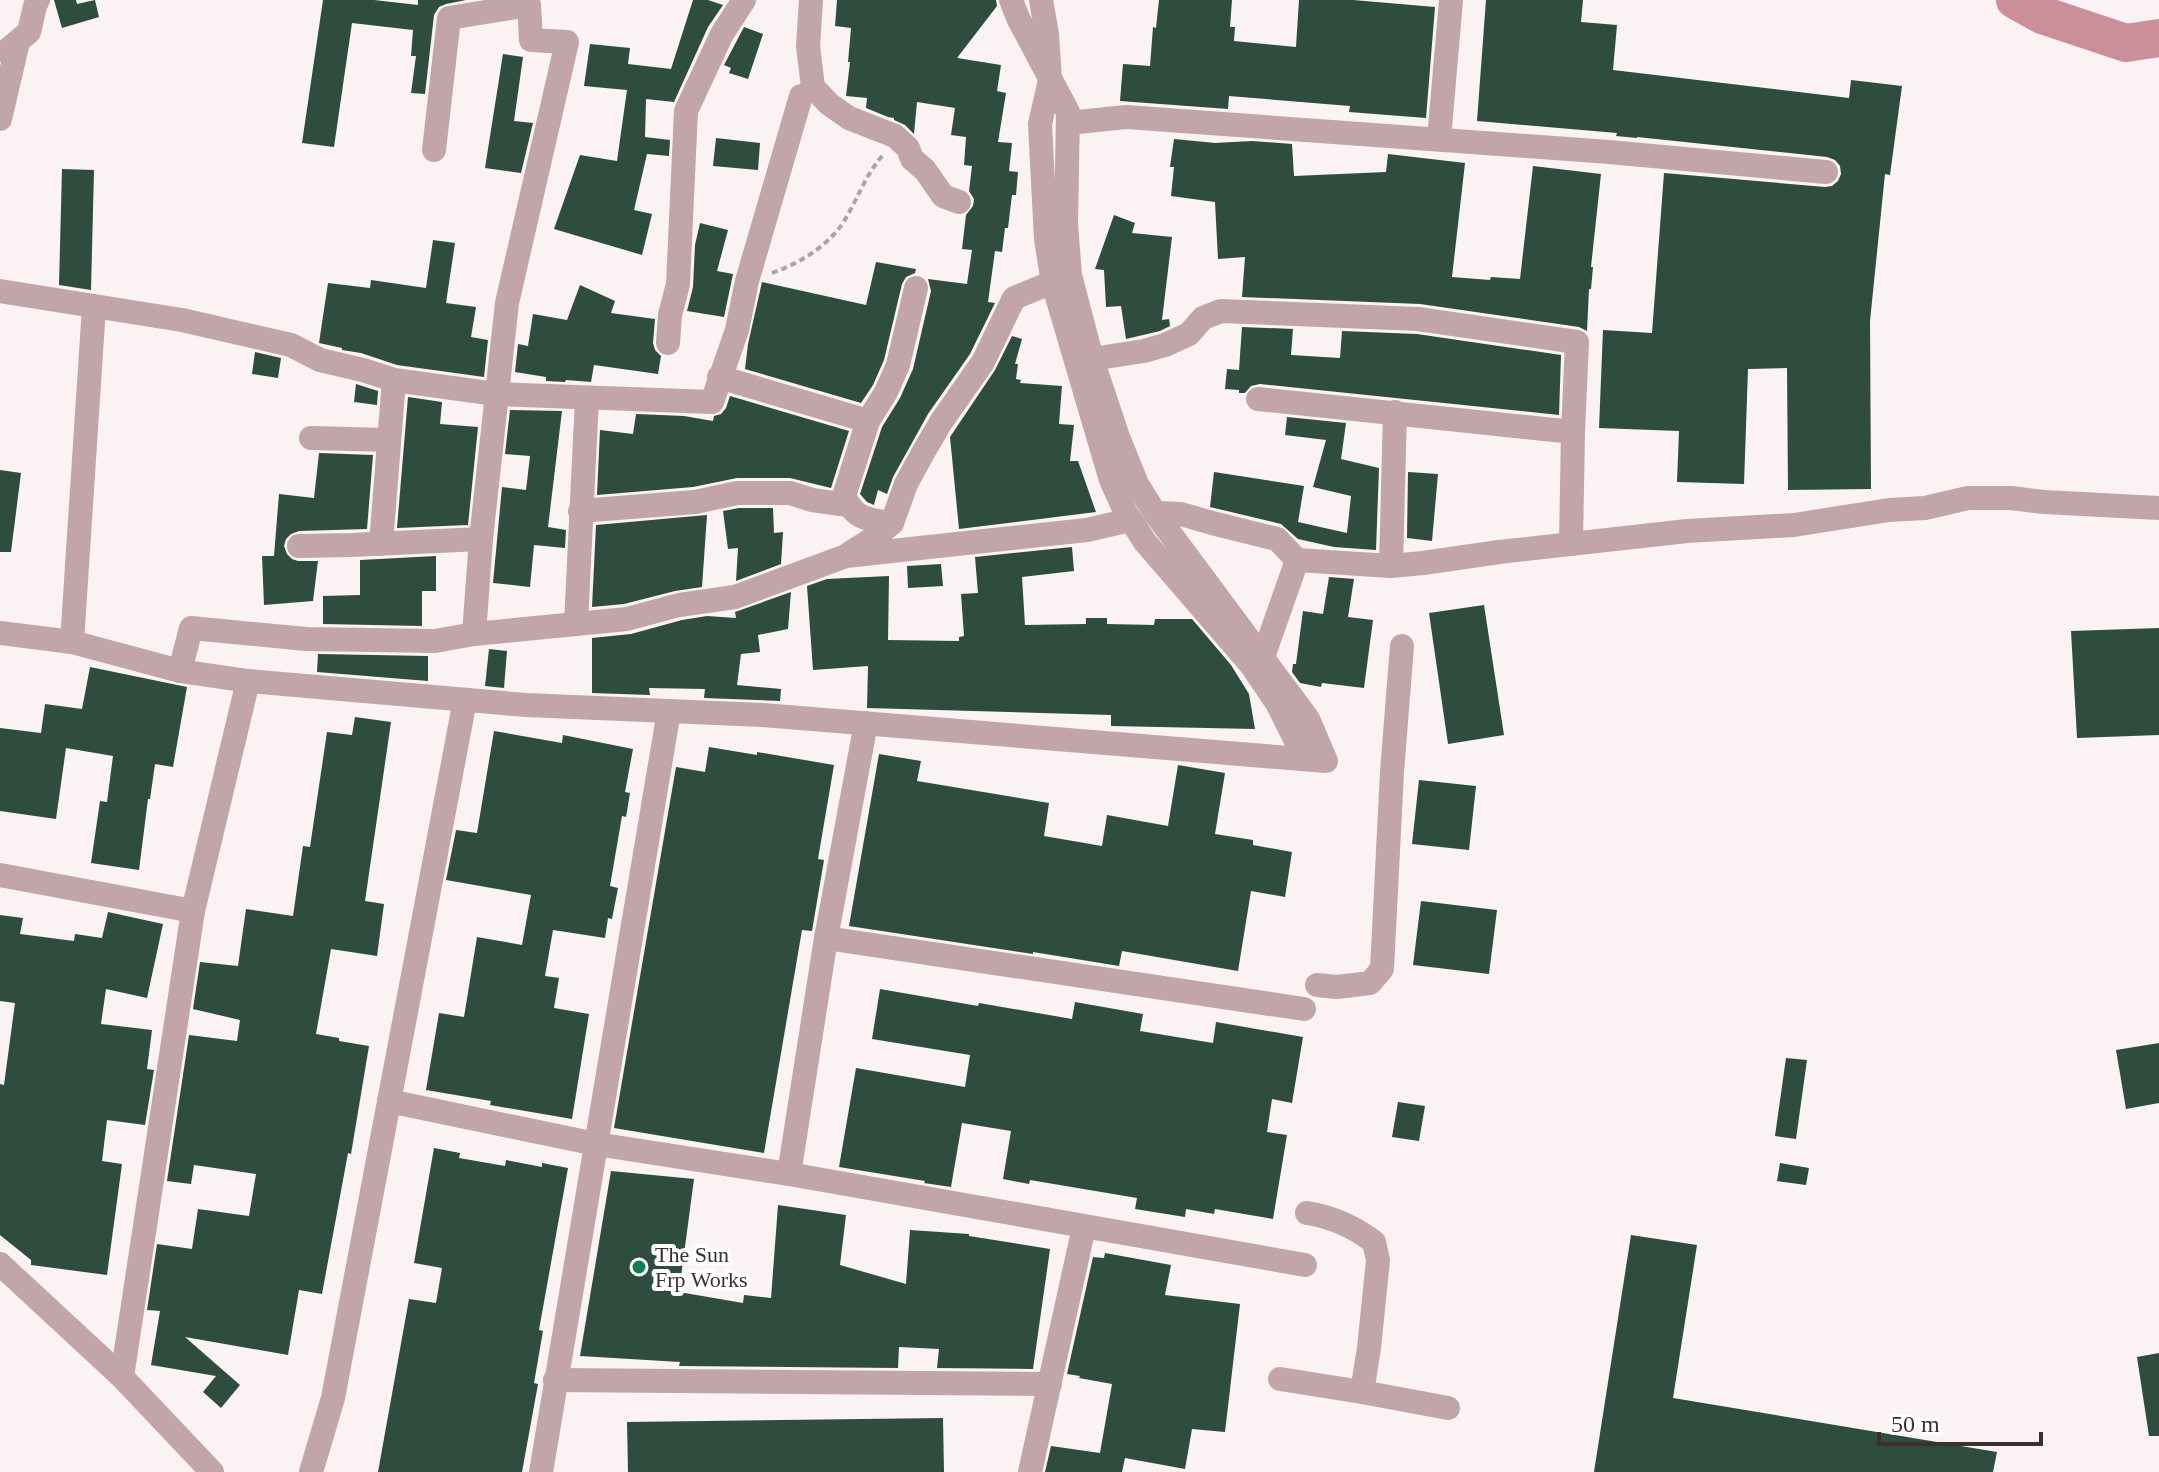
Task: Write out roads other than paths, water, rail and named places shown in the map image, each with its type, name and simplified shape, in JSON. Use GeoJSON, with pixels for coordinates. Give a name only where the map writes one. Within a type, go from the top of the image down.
{"type":"FeatureCollection","features":[{"type":"Feature","properties":{"kind":"street"},"geometry":{"type":"LineString","coordinates":[[0,119],[9,48],[29,32],[38,0]]}},
{"type":"Feature","properties":{"kind":"street"},"geometry":{"type":"LineString","coordinates":[[668,343],[670,315],[678,284],[686,111],[722,34],[744,0]]}},
{"type":"Feature","properties":{"kind":"street"},"geometry":{"type":"LineString","coordinates":[[811,0],[808,46],[813,87],[829,104],[849,118],[895,136],[908,148],[912,159],[925,170],[943,196],[959,202]]}},
{"type":"Feature","properties":{"kind":"street"},"geometry":{"type":"LineString","coordinates":[[1011,0],[1068,112],[1062,279],[1118,437],[1137,484],[1155,513],[1308,719],[1315,760]]}},
{"type":"Feature","properties":{"kind":"street"},"geometry":{"type":"LineString","coordinates":[[1041,0],[1050,80],[1040,124],[1043,208],[1111,480],[1130,520],[1145,542],[1252,666],[1315,760]]}},
{"type":"Feature","properties":{"kind":"street"},"geometry":{"type":"LineString","coordinates":[[1439,139],[1451,0]]}},
{"type":"Feature","properties":{"kind":"street"},"geometry":{"type":"LineString","coordinates":[[434,150],[449,18],[529,5],[531,40],[567,42],[507,303],[481,539],[474,634]]}},
{"type":"Feature","properties":{"kind":"street"},"geometry":{"type":"LineString","coordinates":[[0,291],[182,320],[291,345],[320,360],[394,380],[496,394],[712,402],[737,330],[747,281],[801,96]]}},
{"type":"Feature","properties":{"kind":"street"},"geometry":{"type":"LineString","coordinates":[[1068,123],[1126,117],[1439,139],[1826,172]]}},
{"type":"Feature","properties":{"kind":"street"},"geometry":{"type":"LineString","coordinates":[[180,671],[191,628],[306,639],[435,641],[474,634],[627,619],[679,605],[735,597],[846,556],[892,523],[906,484],[941,422],[983,362],[1014,298],[1062,279]]}},
{"type":"Feature","properties":{"kind":"street"},"geometry":{"type":"LineString","coordinates":[[892,523],[867,520],[852,511],[844,496],[868,421],[898,365],[916,288]]}},
{"type":"Feature","properties":{"kind":"street"},"geometry":{"type":"LineString","coordinates":[[72,642],[94,307]]}},
{"type":"Feature","properties":{"kind":"street"},"geometry":{"type":"LineString","coordinates":[[1092,359],[1165,345],[1189,334],[1203,318],[1221,311],[1418,319],[1577,342],[1571,544]]}},
{"type":"Feature","properties":{"kind":"street"},"geometry":{"type":"LineString","coordinates":[[719,377],[868,421]]}},
{"type":"Feature","properties":{"kind":"street"},"geometry":{"type":"LineString","coordinates":[[381,544],[394,380]]}},
{"type":"Feature","properties":{"kind":"street"},"geometry":{"type":"LineString","coordinates":[[576,624],[587,398]]}},
{"type":"Feature","properties":{"kind":"street"},"geometry":{"type":"LineString","coordinates":[[1258,399],[1573,432]]}},
{"type":"Feature","properties":{"kind":"street"},"geometry":{"type":"LineString","coordinates":[[1391,566],[1395,412]]}},
{"type":"Feature","properties":{"kind":"street"},"geometry":{"type":"LineString","coordinates":[[311,438],[388,440]]}},
{"type":"Feature","properties":{"kind":"street"},"geometry":{"type":"LineString","coordinates":[[580,511],[695,502],[737,493],[790,493],[848,505]]}},
{"type":"Feature","properties":{"kind":"street"},"geometry":{"type":"LineString","coordinates":[[1155,513],[1181,514],[1277,539],[1297,560],[1391,566],[1687,531],[1794,525],[1889,510],[1925,508],[1968,498],[2159,508]]}},
{"type":"Feature","properties":{"kind":"street"},"geometry":{"type":"LineString","coordinates":[[846,556],[1087,530],[1130,520]]}},
{"type":"Feature","properties":{"kind":"street"},"geometry":{"type":"LineString","coordinates":[[299,546],[481,539]]}},
{"type":"Feature","properties":{"kind":"street"},"geometry":{"type":"LineString","coordinates":[[1263,657],[1297,560]]}},
{"type":"Feature","properties":{"kind":"street"},"geometry":{"type":"LineString","coordinates":[[0,633],[72,642],[180,671],[248,681],[526,705],[763,715],[1315,760]]}},
{"type":"Feature","properties":{"kind":"street"},"geometry":{"type":"LineString","coordinates":[[1317,985],[1337,987],[1370,983],[1382,969],[1402,646]]}},
{"type":"Feature","properties":{"kind":"street"},"geometry":{"type":"LineString","coordinates":[[122,1377],[193,911],[248,681]]}},
{"type":"Feature","properties":{"kind":"street"},"geometry":{"type":"LineString","coordinates":[[311,1472],[333,1398],[465,700]]}},
{"type":"Feature","properties":{"kind":"street"},"geometry":{"type":"LineString","coordinates":[[541,1472],[669,711]]}},
{"type":"Feature","properties":{"kind":"street"},"geometry":{"type":"LineString","coordinates":[[789,1174],[826,938],[866,723]]}},
{"type":"Feature","properties":{"kind":"street"},"geometry":{"type":"LineString","coordinates":[[0,875],[193,911]]}},
{"type":"Feature","properties":{"kind":"street"},"geometry":{"type":"LineString","coordinates":[[826,938],[1304,1009]]}},
{"type":"Feature","properties":{"kind":"street"},"geometry":{"type":"LineString","coordinates":[[389,1101],[596,1144],[789,1174],[1305,1265]]}},
{"type":"Feature","properties":{"kind":"street"},"geometry":{"type":"LineString","coordinates":[[1307,1213],[1333,1218],[1374,1242],[1378,1260],[1362,1392]]}},
{"type":"Feature","properties":{"kind":"street"},"geometry":{"type":"LineString","coordinates":[[1030,1472],[1084,1227]]}},
{"type":"Feature","properties":{"kind":"street"},"geometry":{"type":"LineString","coordinates":[[0,1264],[122,1377],[212,1472]]}},
{"type":"Feature","properties":{"kind":"street"},"geometry":{"type":"LineString","coordinates":[[1280,1379],[1448,1408]]}},
{"type":"Feature","properties":{"kind":"street"},"geometry":{"type":"LineString","coordinates":[[555,1380],[1050,1384]]}},
{"type":"Feature","properties":{"kind":"waterway"},"geometry":{"type":"LineString","coordinates":[[2015,0],[2042,15],[2126,43],[2159,38]]}},
{"type":"Feature","properties":{"kind":"place","name":"The Sun Frp Works"},"geometry":{"type":"Point","coordinates":[639,1267]}}]}
